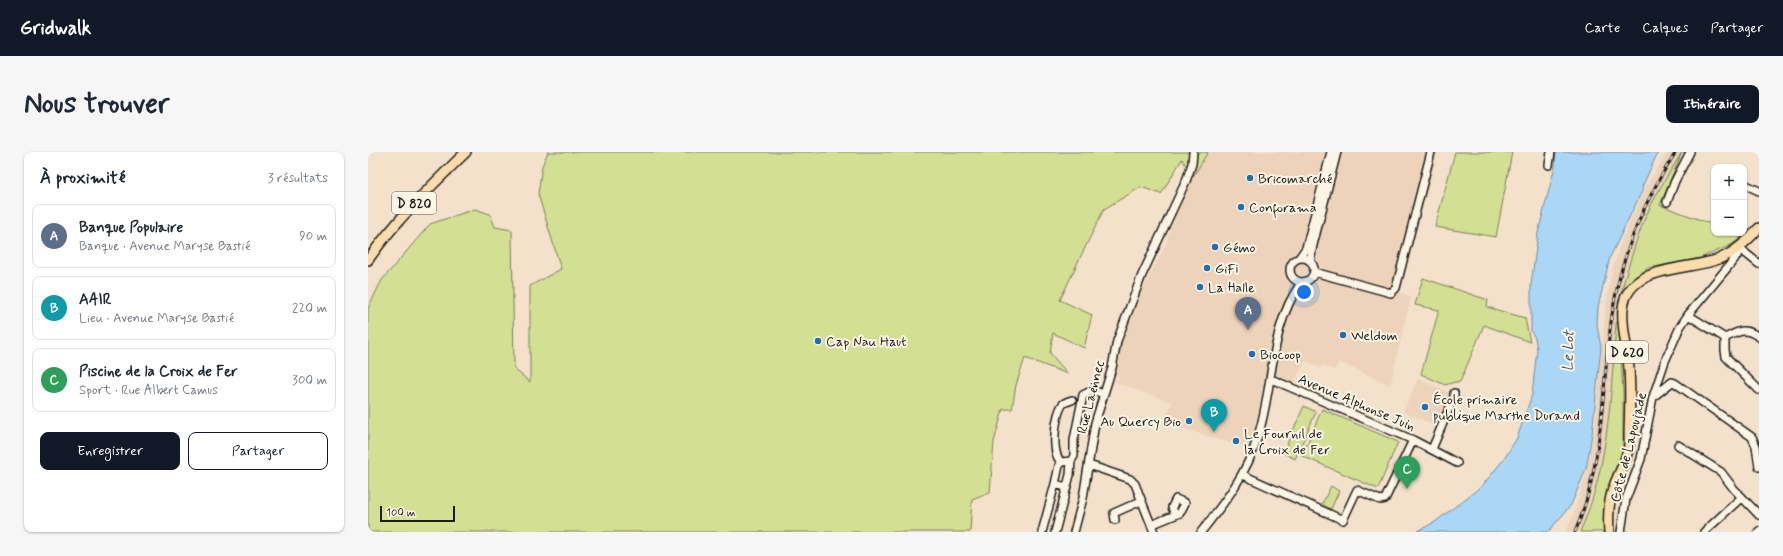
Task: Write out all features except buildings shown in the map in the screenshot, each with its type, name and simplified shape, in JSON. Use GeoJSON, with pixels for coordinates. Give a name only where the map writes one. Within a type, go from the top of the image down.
{"type":"FeatureCollection","features":[{"type":"Feature","properties":{"kind":"main road","name":"D 820"},"geometry":{"type":"LineString","coordinates":[[368,260],[405,213],[466,152]]}},
{"type":"Feature","properties":{"kind":"main road","name":"D 620"},"geometry":{"type":"LineString","coordinates":[[1609,532],[1608,512],[1611,496],[1628,456],[1629,445],[1630,371],[1623,318],[1625,298],[1632,288],[1648,275],[1663,270],[1705,263],[1718,259],[1739,248],[1759,228]]}},
{"type":"Feature","properties":{"kind":"street","name":"Rue Laënnec"},"geometry":{"type":"LineString","coordinates":[[1074,532],[1089,465],[1095,423],[1112,368],[1117,341],[1142,275],[1186,181],[1192,164],[1193,152]]}},
{"type":"Feature","properties":{"kind":"street"},"geometry":{"type":"LineString","coordinates":[[1299,258],[1305,258],[1314,266],[1314,272],[1310,280],[1298,281],[1290,274],[1290,268],[1292,263],[1299,258],[1306,248],[1331,152]]}},
{"type":"Feature","properties":{"kind":"street"},"geometry":{"type":"LineString","coordinates":[[1310,261],[1337,152]]}},
{"type":"Feature","properties":{"kind":"street"},"geometry":{"type":"LineString","coordinates":[[1314,272],[1391,292],[1396,288],[1431,152]]}},
{"type":"Feature","properties":{"kind":"street"},"geometry":{"type":"LineString","coordinates":[[1549,165],[1551,152]]}},
{"type":"Feature","properties":{"kind":"street"},"geometry":{"type":"LineString","coordinates":[[1667,202],[1674,180],[1690,152]]}},
{"type":"Feature","properties":{"kind":"street"},"geometry":{"type":"LineString","coordinates":[[1747,185],[1759,191]]}},
{"type":"Feature","properties":{"kind":"street"},"geometry":{"type":"LineString","coordinates":[[1739,248],[1759,264]]}},
{"type":"Feature","properties":{"kind":"street","name":"Côte de Lapoujade"},"geometry":{"type":"LineString","coordinates":[[1621,532],[1626,499],[1641,459],[1653,397],[1665,360],[1680,327],[1688,314],[1737,256],[1739,248]]}},
{"type":"Feature","properties":{"kind":"street"},"geometry":{"type":"LineString","coordinates":[[1203,531],[1229,497],[1243,475],[1258,436],[1271,380],[1280,324],[1298,281]]}},
{"type":"Feature","properties":{"kind":"street"},"geometry":{"type":"LineString","coordinates":[[1688,314],[1726,338]]}},
{"type":"Feature","properties":{"kind":"street"},"geometry":{"type":"LineString","coordinates":[[1726,338],[1740,331],[1751,331],[1759,336]]}},
{"type":"Feature","properties":{"kind":"street"},"geometry":{"type":"LineString","coordinates":[[1726,338],[1724,350],[1726,357],[1759,390]]}},
{"type":"Feature","properties":{"kind":"street","name":"Avenue Alphonse Juin"},"geometry":{"type":"LineString","coordinates":[[1271,380],[1413,440],[1458,463]]}},
{"type":"Feature","properties":{"kind":"street"},"geometry":{"type":"LineString","coordinates":[[1653,397],[1656,396],[1668,384],[1672,382],[1675,383],[1752,437],[1756,446],[1759,467]]}},
{"type":"Feature","properties":{"kind":"street"},"geometry":{"type":"LineString","coordinates":[[1055,532],[1070,475],[1071,461],[1074,456],[1074,440],[1083,395],[1093,390],[1103,394]]}},
{"type":"Feature","properties":{"kind":"street"},"geometry":{"type":"LineString","coordinates":[[1432,449],[1454,397],[1454,393]]}},
{"type":"Feature","properties":{"kind":"street"},"geometry":{"type":"LineString","coordinates":[[1060,461],[1056,456],[1055,446],[1058,416],[1064,403],[1072,400]]}},
{"type":"Feature","properties":{"kind":"street"},"geometry":{"type":"LineString","coordinates":[[1243,475],[1343,520],[1357,490],[1380,500],[1385,499],[1413,440]]}},
{"type":"Feature","properties":{"kind":"street"},"geometry":{"type":"LineString","coordinates":[[1678,445],[1721,472],[1759,515]]}},
{"type":"Feature","properties":{"kind":"street"},"geometry":{"type":"LineString","coordinates":[[1060,461],[1071,461]]}},
{"type":"Feature","properties":{"kind":"street"},"geometry":{"type":"LineString","coordinates":[[1042,532],[1060,461]]}},
{"type":"Feature","properties":{"kind":"street"},"geometry":{"type":"LineString","coordinates":[[1089,465],[1130,479],[1135,484],[1153,529],[1175,515]]}},
{"type":"Feature","properties":{"kind":"street"},"geometry":{"type":"LineString","coordinates":[[1055,484],[1066,487]]}},
{"type":"Feature","properties":{"kind":"street"},"geometry":{"type":"LineString","coordinates":[[1704,532],[1742,497]]}},
{"type":"Feature","properties":{"kind":"street"},"geometry":{"type":"LineString","coordinates":[[1115,520],[1114,513],[1141,501]]}},
{"type":"Feature","properties":{"kind":"shaded area"},"geometry":{"type":"Polygon","coordinates":[[[1208,152],[1438,152],[1400,293],[1411,297],[1390,385],[1339,362],[1334,370],[1323,365],[1321,368],[1305,361],[1293,386],[1279,379],[1266,379],[1249,449],[1165,423],[1171,402],[1114,382],[1119,379],[1115,370],[1119,352],[1141,292],[1165,246],[1175,217],[1193,177],[1208,152]]]}},
{"type":"Feature","properties":{"kind":"shaded area"},"geometry":{"type":"Polygon","coordinates":[[[1668,152],[1682,152],[1660,188],[1643,222],[1629,263],[1620,296],[1606,439],[1598,478],[1580,532],[1566,532],[1576,508],[1586,474],[1595,427],[1606,303],[1613,269],[1621,242],[1636,209],[1651,178],[1668,152]]]}},
{"type":"Feature","properties":{"kind":"shaded area","name":"École primaire publique Marthe Durand"},"geometry":{"type":"Polygon","coordinates":[[[1418,379],[1448,392],[1450,396],[1437,426],[1403,412],[1418,379]]]}},
{"type":"Feature","properties":{"kind":"green space"},"geometry":{"type":"Polygon","coordinates":[[[548,152],[1208,152],[1193,177],[1182,159],[1161,194],[1141,187],[1104,209],[1060,300],[1092,315],[1084,348],[1053,333],[1050,353],[1068,374],[1025,358],[1016,385],[1012,409],[1003,409],[994,442],[990,492],[972,499],[970,532],[368,532],[368,308],[382,280],[430,224],[475,209],[490,214],[495,227],[512,230],[514,369],[530,382],[530,286],[561,269],[538,194],[542,166],[548,152]]]}},
{"type":"Feature","properties":{"kind":"green space"},"geometry":{"type":"Polygon","coordinates":[[[1455,152],[1512,152],[1496,237],[1435,227],[1455,152]]]}},
{"type":"Feature","properties":{"kind":"green space"},"geometry":{"type":"Polygon","coordinates":[[[1682,152],[1660,205],[1711,224],[1711,236],[1744,236],[1729,246],[1700,258],[1648,268],[1635,277],[1620,296],[1640,232],[1651,205],[1682,152]]]}},
{"type":"Feature","properties":{"kind":"green space"},"geometry":{"type":"Polygon","coordinates":[[[1423,278],[1488,300],[1487,307],[1525,318],[1530,342],[1484,325],[1460,382],[1445,385],[1421,374],[1439,310],[1415,305],[1423,278]]]}},
{"type":"Feature","properties":{"kind":"green space"},"geometry":{"type":"Polygon","coordinates":[[[1619,322],[1623,393],[1623,455],[1607,495],[1604,532],[1580,532],[1590,507],[1603,456],[1610,403],[1616,323],[1619,322]]]}},
{"type":"Feature","properties":{"kind":"green space"},"geometry":{"type":"Polygon","coordinates":[[[1304,406],[1316,412],[1295,459],[1283,453],[1304,406]]]}},
{"type":"Feature","properties":{"kind":"green space"},"geometry":{"type":"Polygon","coordinates":[[[1322,409],[1398,442],[1378,489],[1302,456],[1322,409]]]}},
{"type":"Feature","properties":{"kind":"green space"},"geometry":{"type":"Polygon","coordinates":[[[1331,486],[1339,491],[1331,509],[1322,504],[1331,486]]]}},
{"type":"Feature","properties":{"kind":"water","name":"Le Lot"},"geometry":{"type":"Polygon","coordinates":[[[1556,152],[1658,152],[1642,187],[1643,189],[1610,257],[1598,307],[1597,325],[1601,347],[1592,434],[1586,469],[1571,505],[1548,532],[1416,532],[1435,522],[1482,486],[1504,459],[1517,438],[1532,395],[1537,349],[1535,338],[1531,331],[1531,285],[1538,233],[1555,166],[1556,152]]]}},
{"type":"Feature","properties":{"kind":"railway"},"geometry":{"type":"LineString","coordinates":[[1575,532],[1585,506],[1597,452],[1601,425],[1608,342],[1621,271],[1635,230],[1653,190],[1676,152]]}},
{"type":"Feature","properties":{"kind":"place","name":"Bricomarché"},"geometry":{"type":"Point","coordinates":[1250,178]}},
{"type":"Feature","properties":{"kind":"place","name":"Conforama"},"geometry":{"type":"Point","coordinates":[1241,207]}},
{"type":"Feature","properties":{"kind":"place","name":"Gémo"},"geometry":{"type":"Point","coordinates":[1215,247]}},
{"type":"Feature","properties":{"kind":"place","name":"GiFi"},"geometry":{"type":"Point","coordinates":[1207,268]}},
{"type":"Feature","properties":{"kind":"place","name":"La Halle"},"geometry":{"type":"Point","coordinates":[1200,287]}},
{"type":"Feature","properties":{"kind":"place","name":"Banque Populaire"},"geometry":{"type":"Point","coordinates":[1248,330]}},
{"type":"Feature","properties":{"kind":"place","name":"Weldom"},"geometry":{"type":"Point","coordinates":[1343,335]}},
{"type":"Feature","properties":{"kind":"place","name":"Cap Nau Haut"},"geometry":{"type":"Point","coordinates":[818,341]}},
{"type":"Feature","properties":{"kind":"place","name":"Biocoop"},"geometry":{"type":"Point","coordinates":[1252,354]}},
{"type":"Feature","properties":{"kind":"place","name":"École primaire publique Marthe Durand"},"geometry":{"type":"Point","coordinates":[1425,407]}},
{"type":"Feature","properties":{"kind":"place","name":"Au Quercy Bio"},"geometry":{"type":"Point","coordinates":[1189,421]}},
{"type":"Feature","properties":{"kind":"place","name":"AAIR"},"geometry":{"type":"Point","coordinates":[1214,432]}},
{"type":"Feature","properties":{"kind":"place","name":"Le Fournil de la Croix de Fer"},"geometry":{"type":"Point","coordinates":[1236,441]}},
{"type":"Feature","properties":{"kind":"place","name":"Piscine de la Croix de Fer"},"geometry":{"type":"Point","coordinates":[1407,489]}}]}
